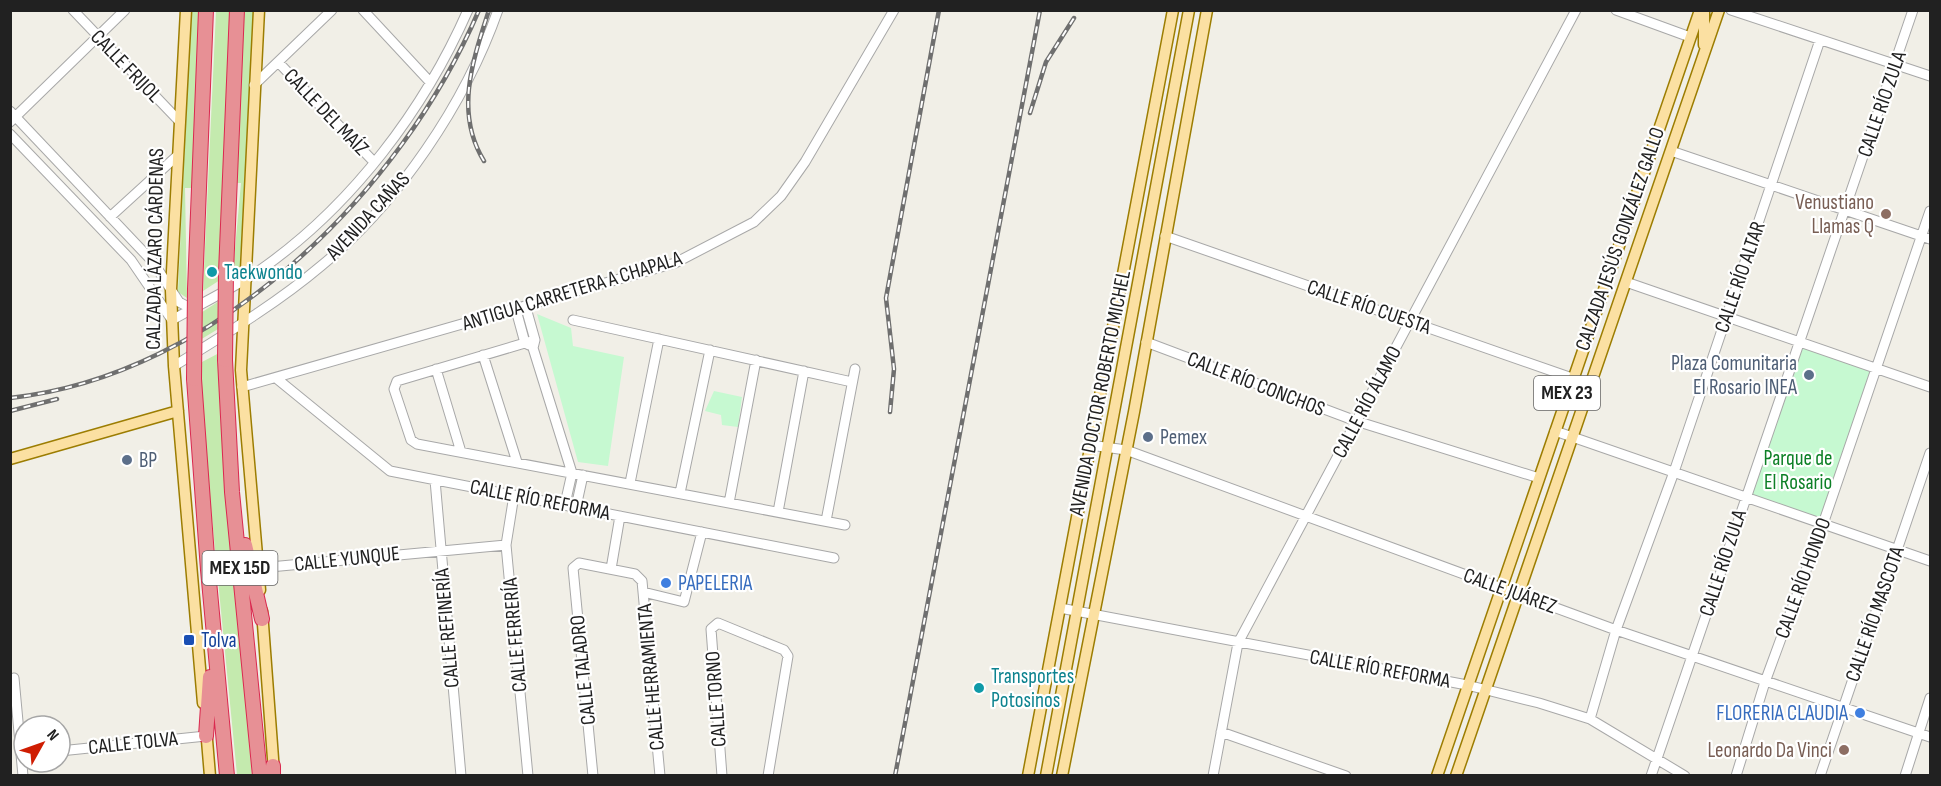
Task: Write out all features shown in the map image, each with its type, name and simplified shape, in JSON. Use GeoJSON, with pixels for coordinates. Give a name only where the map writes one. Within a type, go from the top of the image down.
{"type":"FeatureCollection","features":[{"type":"Feature","properties":{"kind":"highway","name":"CALZADA LÁZARO CÁRDENAS"},"geometry":{"type":"LineString","coordinates":[[206,10],[195,289],[194,379],[208,570],[227,776]]}},
{"type":"Feature","properties":{"kind":"highway","name":"MEX 15D"},"geometry":{"type":"LineString","coordinates":[[237,10],[226,272],[225,360],[232,492],[260,776]]}},
{"type":"Feature","properties":{"kind":"highway"},"geometry":{"type":"LineString","coordinates":[[232,492],[262,619]]}},
{"type":"Feature","properties":{"kind":"highway"},"geometry":{"type":"LineString","coordinates":[[206,736],[210,700],[208,570]]}},
{"type":"Feature","properties":{"kind":"main road","name":"CALZADA LÁZARO CÁRDENAS"},"geometry":{"type":"LineString","coordinates":[[186,10],[171,290],[174,366],[210,776]]}},
{"type":"Feature","properties":{"kind":"main road"},"geometry":{"type":"LineString","coordinates":[[259,10],[242,324],[242,387],[259,568],[274,772]]}},
{"type":"Feature","properties":{"kind":"main road","name":"AVENIDA DOCTOR ROBERTO MICHEL"},"geometry":{"type":"LineString","coordinates":[[1028,776],[1173,10]]}},
{"type":"Feature","properties":{"kind":"main road","name":"AVENIDA DOCTOR ROBERTO MICHEL"},"geometry":{"type":"LineString","coordinates":[[1046,776],[1189,10]]}},
{"type":"Feature","properties":{"kind":"main road","name":"AVENIDA DOCTOR ROBERTO MICHEL"},"geometry":{"type":"LineString","coordinates":[[1062,776],[1126,450],[1207,10]]}},
{"type":"Feature","properties":{"kind":"main road"},"geometry":{"type":"LineString","coordinates":[[1702,10],[1704,52]]}},
{"type":"Feature","properties":{"kind":"main road","name":"CALZADA JESÚS GONZÁLEZ GALLO"},"geometry":{"type":"LineString","coordinates":[[1437,776],[1572,378],[1690,37],[1702,10]]}},
{"type":"Feature","properties":{"kind":"main road","name":"CALZADA JESÚS GONZÁLEZ GALLO"},"geometry":{"type":"LineString","coordinates":[[1456,776],[1719,10]]}},
{"type":"Feature","properties":{"kind":"main road"},"geometry":{"type":"LineString","coordinates":[[1131,230],[1148,234]]}},
{"type":"Feature","properties":{"kind":"main road"},"geometry":{"type":"LineString","coordinates":[[1128,342],[1142,363]]}},
{"type":"Feature","properties":{"kind":"main road"},"geometry":{"type":"LineString","coordinates":[[10,459],[178,411]]}},
{"type":"Feature","properties":{"kind":"street","name":"CALLE FRIJOL"},"geometry":{"type":"LineString","coordinates":[[73,10],[180,122]]}},
{"type":"Feature","properties":{"kind":"street"},"geometry":{"type":"LineString","coordinates":[[125,10],[12,117],[153,262],[179,302],[192,309]]}},
{"type":"Feature","properties":{"kind":"street"},"geometry":{"type":"LineString","coordinates":[[254,85],[332,10]]}},
{"type":"Feature","properties":{"kind":"street"},"geometry":{"type":"LineString","coordinates":[[363,10],[430,82]]}},
{"type":"Feature","properties":{"kind":"street","name":"AVENIDA CAÑAS"},"geometry":{"type":"LineString","coordinates":[[172,320],[244,280],[303,237],[374,162],[430,82],[468,10]]}},
{"type":"Feature","properties":{"kind":"street","name":"AVENIDA CAÑAS"},"geometry":{"type":"LineString","coordinates":[[174,366],[242,324],[322,266],[363,225],[410,172],[469,81],[498,10]]}},
{"type":"Feature","properties":{"kind":"street","name":"ANTIGUA CARRETERA A CHAPALA"},"geometry":{"type":"LineString","coordinates":[[242,387],[526,308],[675,263],[754,222],[781,196],[805,162],[894,10]]}},
{"type":"Feature","properties":{"kind":"street","name":"CALLE RÍO ÁLAMO"},"geometry":{"type":"LineString","coordinates":[[1212,776],[1238,643],[1576,10]]}},
{"type":"Feature","properties":{"kind":"street"},"geometry":{"type":"LineString","coordinates":[[1616,10],[1690,37]]}},
{"type":"Feature","properties":{"kind":"street"},"geometry":{"type":"LineString","coordinates":[[1731,10],[1930,76]]}},
{"type":"Feature","properties":{"kind":"street","name":"CALLE RÍO ZULA"},"geometry":{"type":"LineString","coordinates":[[1651,776],[1913,10]]}},
{"type":"Feature","properties":{"kind":"street","name":"CALLE RÍO ALTAR"},"geometry":{"type":"LineString","coordinates":[[1590,719],[1616,630],[1674,472],[1820,40]]}},
{"type":"Feature","properties":{"kind":"street","name":"CALLE DEL MAÍZ"},"geometry":{"type":"LineString","coordinates":[[278,62],[374,162]]}},
{"type":"Feature","properties":{"kind":"street"},"geometry":{"type":"LineString","coordinates":[[10,134],[131,260],[172,320]]}},
{"type":"Feature","properties":{"kind":"street"},"geometry":{"type":"LineString","coordinates":[[1671,151],[1846,208],[1926,237]]}},
{"type":"Feature","properties":{"kind":"street"},"geometry":{"type":"LineString","coordinates":[[110,217],[178,155]]}},
{"type":"Feature","properties":{"kind":"street","name":"CALLE RÍO HONDO"},"geometry":{"type":"LineString","coordinates":[[1736,776],[1765,682],[1823,524],[1876,368],[1926,237],[1930,211]]}},
{"type":"Feature","properties":{"kind":"street","name":"CALLE RÍO CUESTA"},"geometry":{"type":"LineString","coordinates":[[1165,236],[1572,378]]}},
{"type":"Feature","properties":{"kind":"street"},"geometry":{"type":"LineString","coordinates":[[1626,282],[1930,387]]}},
{"type":"Feature","properties":{"kind":"street"},"geometry":{"type":"LineString","coordinates":[[526,308],[531,344]]}},
{"type":"Feature","properties":{"kind":"street"},"geometry":{"type":"LineString","coordinates":[[516,310],[531,344],[572,473],[565,504]]}},
{"type":"Feature","properties":{"kind":"street"},"geometry":{"type":"LineString","coordinates":[[573,320],[852,382]]}},
{"type":"Feature","properties":{"kind":"street"},"geometry":{"type":"LineString","coordinates":[[630,483],[658,339]]}},
{"type":"Feature","properties":{"kind":"street","name":"CALLE RÍO CONCHOS"},"geometry":{"type":"LineString","coordinates":[[1146,342],[1356,422],[1539,478]]}},
{"type":"Feature","properties":{"kind":"street"},"geometry":{"type":"LineString","coordinates":[[531,344],[483,355],[398,381],[394,389],[408,436],[414,443],[845,525]]}},
{"type":"Feature","properties":{"kind":"street"},"geometry":{"type":"LineString","coordinates":[[680,493],[710,350]]}},
{"type":"Feature","properties":{"kind":"street"},"geometry":{"type":"LineString","coordinates":[[483,355],[517,462]]}},
{"type":"Feature","properties":{"kind":"street"},"geometry":{"type":"LineString","coordinates":[[729,503],[756,360]]}},
{"type":"Feature","properties":{"kind":"street"},"geometry":{"type":"LineString","coordinates":[[436,369],[461,452]]}},
{"type":"Feature","properties":{"kind":"street"},"geometry":{"type":"LineString","coordinates":[[826,521],[855,369]]}},
{"type":"Feature","properties":{"kind":"street"},"geometry":{"type":"LineString","coordinates":[[778,512],[804,371]]}},
{"type":"Feature","properties":{"kind":"street","name":"CALLE RÍO REFORMA"},"geometry":{"type":"LineString","coordinates":[[276,378],[390,471],[834,558]]}},
{"type":"Feature","properties":{"kind":"street"},"geometry":{"type":"LineString","coordinates":[[1555,431],[1930,561]]}},
{"type":"Feature","properties":{"kind":"street","name":"CALLE JUÁREZ"},"geometry":{"type":"LineString","coordinates":[[1090,445],[1126,450],[1501,589],[1765,682],[1843,706],[1930,737]]}},
{"type":"Feature","properties":{"kind":"street","name":"CALLE RÍO MASCOTA"},"geometry":{"type":"LineString","coordinates":[[1820,776],[1930,453]]}},
{"type":"Feature","properties":{"kind":"street"},"geometry":{"type":"LineString","coordinates":[[576,507],[583,475]]}},
{"type":"Feature","properties":{"kind":"street","name":"CALLE REFINERÍA"},"geometry":{"type":"LineString","coordinates":[[435,480],[461,776]]}},
{"type":"Feature","properties":{"kind":"street","name":"CALLE FERRERÍA"},"geometry":{"type":"LineString","coordinates":[[514,495],[506,545],[528,776]]}},
{"type":"Feature","properties":{"kind":"street"},"geometry":{"type":"LineString","coordinates":[[610,570],[620,516]]}},
{"type":"Feature","properties":{"kind":"street"},"geometry":{"type":"LineString","coordinates":[[644,592],[684,602],[702,532]]}},
{"type":"Feature","properties":{"kind":"street","name":"CALLE YUNQUE"},"geometry":{"type":"LineString","coordinates":[[259,568],[506,545]]}},
{"type":"Feature","properties":{"kind":"street","name":"CALLE TALADRO"},"geometry":{"type":"LineString","coordinates":[[593,776],[573,566],[579,563],[610,570]]}},
{"type":"Feature","properties":{"kind":"street","name":"CALLE HERRAMIENTA"},"geometry":{"type":"LineString","coordinates":[[610,570],[635,574],[641,579],[660,776]]}},
{"type":"Feature","properties":{"kind":"street","name":"CALLE RÍO REFORMA"},"geometry":{"type":"LineString","coordinates":[[1060,608],[1467,686],[1539,703],[1590,719],[1685,776]]}},
{"type":"Feature","properties":{"kind":"street","name":"CALLE TORNO"},"geometry":{"type":"LineString","coordinates":[[722,776],[711,629],[715,624],[722,623],[784,650],[789,656],[768,776]]}},
{"type":"Feature","properties":{"kind":"street"},"geometry":{"type":"LineString","coordinates":[[14,678],[13,693],[16,714]]}},
{"type":"Feature","properties":{"kind":"street"},"geometry":{"type":"LineString","coordinates":[[1905,776],[1930,698]]}},
{"type":"Feature","properties":{"kind":"street"},"geometry":{"type":"LineString","coordinates":[[1221,732],[1346,776]]}},
{"type":"Feature","properties":{"kind":"street","name":"CALLE TOLVA"},"geometry":{"type":"LineString","coordinates":[[72,750],[206,736]]}},
{"type":"Feature","properties":{"kind":"green space"},"geometry":{"type":"Polygon","coordinates":[[[191,11],[201,11],[193,188],[185,188],[187,298],[178,292],[191,11]]]}},
{"type":"Feature","properties":{"kind":"green space"},"geometry":{"type":"Polygon","coordinates":[[[216,11],[233,11],[220,280],[203,291],[216,11]]]}},
{"type":"Feature","properties":{"kind":"green space"},"geometry":{"type":"Polygon","coordinates":[[[244,11],[254,11],[240,267],[233,271],[241,183],[236,183],[244,11]]]}},
{"type":"Feature","properties":{"kind":"green space"},"geometry":{"type":"Polygon","coordinates":[[[233,292],[233,320],[190,346],[190,320],[233,292]]]}},
{"type":"Feature","properties":{"kind":"green space"},"geometry":{"type":"Polygon","coordinates":[[[537,314],[571,328],[573,346],[624,357],[608,466],[578,462],[537,314]]]}},
{"type":"Feature","properties":{"kind":"green space","name":"Parque de El Rosario"},"geometry":{"type":"Polygon","coordinates":[[[1801,345],[1874,370],[1822,520],[1748,495],[1801,345]]]}},
{"type":"Feature","properties":{"kind":"green space"},"geometry":{"type":"Polygon","coordinates":[[[221,352],[220,413],[252,775],[237,775],[202,416],[202,362],[221,352]]]}},
{"type":"Feature","properties":{"kind":"green space"},"geometry":{"type":"Polygon","coordinates":[[[714,391],[742,397],[738,427],[722,425],[721,415],[705,411],[714,391]]]}},
{"type":"Feature","properties":{"kind":"railway"},"geometry":{"type":"LineString","coordinates":[[10,398],[86,383],[159,354],[228,314],[292,264],[350,207],[402,145],[445,78],[479,10]]}},
{"type":"Feature","properties":{"kind":"railway"},"geometry":{"type":"LineString","coordinates":[[484,161],[475,142],[468,105],[472,67],[489,10]]}},
{"type":"Feature","properties":{"kind":"railway"},"geometry":{"type":"LineString","coordinates":[[890,412],[894,369],[886,298],[939,10]]}},
{"type":"Feature","properties":{"kind":"railway"},"geometry":{"type":"LineString","coordinates":[[895,776],[1040,10]]}},
{"type":"Feature","properties":{"kind":"railway"},"geometry":{"type":"LineString","coordinates":[[1030,113],[1046,62],[1074,18]]}},
{"type":"Feature","properties":{"kind":"railway"},"geometry":{"type":"LineString","coordinates":[[10,411],[57,399]]}},
{"type":"Feature","properties":{"kind":"place","name":"Venustiano Llamas Q"},"geometry":{"type":"Point","coordinates":[1886,214]}},
{"type":"Feature","properties":{"kind":"place","name":"Taekwondo"},"geometry":{"type":"Point","coordinates":[212,272]}},
{"type":"Feature","properties":{"kind":"place","name":"Plaza Comunitaria El Rosario INEA"},"geometry":{"type":"Point","coordinates":[1809,375]}},
{"type":"Feature","properties":{"kind":"place","name":"Pemex"},"geometry":{"type":"Point","coordinates":[1148,437]}},
{"type":"Feature","properties":{"kind":"place","name":"BP"},"geometry":{"type":"Point","coordinates":[127,460]}},
{"type":"Feature","properties":{"kind":"place","name":"PAPELERIA"},"geometry":{"type":"Point","coordinates":[666,583]}},
{"type":"Feature","properties":{"kind":"place","name":"Tolva"},"geometry":{"type":"Point","coordinates":[189,640]}},
{"type":"Feature","properties":{"kind":"place","name":"Transportes Potosinos"},"geometry":{"type":"Point","coordinates":[979,688]}},
{"type":"Feature","properties":{"kind":"place","name":"FLORERIA CLAUDIA"},"geometry":{"type":"Point","coordinates":[1860,713]}},
{"type":"Feature","properties":{"kind":"place","name":"Leonardo Da Vinci"},"geometry":{"type":"Point","coordinates":[1844,750]}}]}
